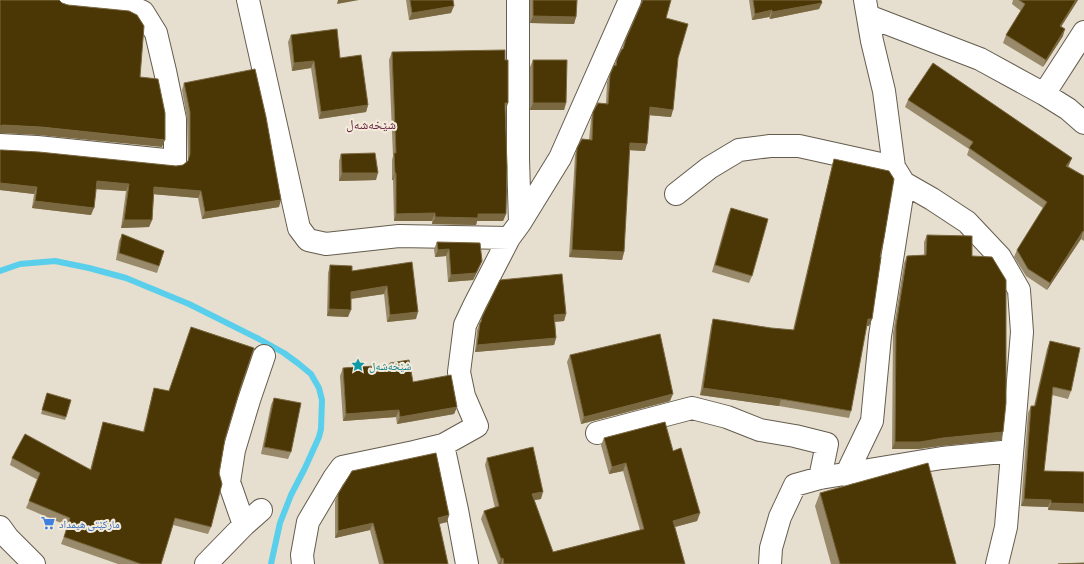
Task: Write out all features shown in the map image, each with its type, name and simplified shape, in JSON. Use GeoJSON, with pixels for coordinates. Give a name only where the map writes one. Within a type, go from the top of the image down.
{"type":"FeatureCollection","features":[{"type":"Feature","properties":{"kind":"street"},"geometry":{"type":"LineString","coordinates":[[0,145],[37,147],[175,161],[175,119],[156,33],[143,12],[123,3],[66,0]]}},
{"type":"Feature","properties":{"kind":"street"},"geometry":{"type":"LineString","coordinates":[[248,0],[299,228],[308,240],[326,244],[399,236],[514,231]]}},
{"type":"Feature","properties":{"kind":"street"},"geometry":{"type":"LineString","coordinates":[[514,231],[518,159],[518,0]]}},
{"type":"Feature","properties":{"kind":"street"},"geometry":{"type":"LineString","coordinates":[[303,564],[302,554],[308,522],[342,467],[443,445],[477,426],[464,396],[459,372],[465,325],[514,231],[560,158],[630,0]]}},
{"type":"Feature","properties":{"kind":"street"},"geometry":{"type":"LineString","coordinates":[[866,8],[980,60],[1044,94],[1068,109],[1084,123]]}},
{"type":"Feature","properties":{"kind":"street"},"geometry":{"type":"LineString","coordinates":[[846,475],[872,421],[880,336],[899,175],[884,91],[866,8]]}},
{"type":"Feature","properties":{"kind":"street"},"geometry":{"type":"LineString","coordinates":[[1044,94],[1084,32]]}},
{"type":"Feature","properties":{"kind":"street"},"geometry":{"type":"LineString","coordinates":[[676,194],[709,168],[739,150],[770,146],[799,146],[899,175],[967,222],[1000,257],[1020,290],[1022,332],[1006,527],[997,564]]}},
{"type":"Feature","properties":{"kind":"street"},"geometry":{"type":"LineString","coordinates":[[244,525],[229,482],[234,450],[248,400],[264,356]]}},
{"type":"Feature","properties":{"kind":"street"},"geometry":{"type":"LineString","coordinates":[[597,433],[692,408],[727,417],[760,430],[795,436],[827,444],[820,478]]}},
{"type":"Feature","properties":{"kind":"street"},"geometry":{"type":"LineString","coordinates":[[443,445],[467,564]]}},
{"type":"Feature","properties":{"kind":"street"},"geometry":{"type":"LineString","coordinates":[[770,564],[770,548],[780,517],[795,485],[820,478],[846,475],[870,469],[942,458],[1012,451]]}},
{"type":"Feature","properties":{"kind":"street"},"geometry":{"type":"LineString","coordinates":[[206,564],[244,525],[261,510]]}},
{"type":"Feature","properties":{"kind":"street"},"geometry":{"type":"LineString","coordinates":[[0,527],[8,538],[34,564]]}},
{"type":"Feature","properties":{"kind":"building"},"geometry":{"type":"Polygon","coordinates":[[[0,0],[59,0],[68,5],[129,11],[137,15],[144,26],[140,77],[158,79],[165,113],[165,140],[41,127],[0,126],[0,0]]]}},
{"type":"Feature","properties":{"kind":"building"},"geometry":{"type":"Polygon","coordinates":[[[410,0],[453,0],[454,6],[412,13],[410,0]]]}},
{"type":"Feature","properties":{"kind":"building"},"geometry":{"type":"Polygon","coordinates":[[[533,0],[577,0],[576,17],[533,16],[533,0]]]}},
{"type":"Feature","properties":{"kind":"building"},"geometry":{"type":"Polygon","coordinates":[[[643,0],[671,0],[666,18],[688,24],[678,58],[673,110],[650,107],[647,144],[630,143],[624,252],[572,250],[577,148],[582,139],[592,140],[593,112],[598,103],[608,104],[610,75],[614,65],[616,66],[617,59],[623,49],[643,0]]]}},
{"type":"Feature","properties":{"kind":"building"},"geometry":{"type":"Polygon","coordinates":[[[753,0],[821,0],[822,3],[755,14],[753,0]]]}},
{"type":"Feature","properties":{"kind":"building"},"geometry":{"type":"Polygon","coordinates":[[[1019,0],[1076,0],[1060,26],[1065,29],[1046,60],[1006,35],[1025,4],[1019,0]]]}},
{"type":"Feature","properties":{"kind":"building"},"geometry":{"type":"Polygon","coordinates":[[[337,29],[340,58],[361,55],[368,105],[321,112],[314,61],[294,63],[291,35],[337,29]]]}},
{"type":"Feature","properties":{"kind":"building"},"geometry":{"type":"Polygon","coordinates":[[[505,50],[505,60],[508,60],[508,103],[505,103],[507,167],[506,214],[478,214],[478,218],[435,217],[435,213],[396,214],[396,173],[394,153],[396,153],[392,52],[505,50]]]}},
{"type":"Feature","properties":{"kind":"building"},"geometry":{"type":"Polygon","coordinates":[[[533,60],[567,60],[566,103],[533,103],[533,60]]]}},
{"type":"Feature","properties":{"kind":"building"},"geometry":{"type":"Polygon","coordinates":[[[933,63],[1072,158],[1066,166],[1084,176],[1084,232],[1083,231],[1050,283],[1028,269],[1017,250],[1047,202],[969,148],[973,142],[908,100],[933,63]]]}},
{"type":"Feature","properties":{"kind":"building"},"geometry":{"type":"Polygon","coordinates":[[[255,69],[266,117],[281,200],[205,212],[201,191],[154,187],[152,220],[124,220],[129,184],[97,181],[94,208],[35,201],[37,187],[0,183],[0,150],[39,152],[176,166],[183,165],[188,161],[190,154],[190,112],[184,83],[255,69]]]}},
{"type":"Feature","properties":{"kind":"building"},"geometry":{"type":"Polygon","coordinates":[[[375,153],[378,173],[342,173],[341,154],[375,153]]]}},
{"type":"Feature","properties":{"kind":"building"},"geometry":{"type":"Polygon","coordinates":[[[834,159],[889,171],[894,179],[880,257],[872,319],[868,319],[851,411],[703,388],[713,319],[794,330],[834,159]]]}},
{"type":"Feature","properties":{"kind":"building"},"geometry":{"type":"Polygon","coordinates":[[[731,208],[768,219],[752,276],[715,265],[731,208]]]}},
{"type":"Feature","properties":{"kind":"building"},"geometry":{"type":"Polygon","coordinates":[[[122,234],[164,251],[159,266],[119,253],[122,234]]]}},
{"type":"Feature","properties":{"kind":"building"},"geometry":{"type":"Polygon","coordinates":[[[927,235],[972,236],[972,256],[992,257],[1006,280],[1006,403],[1003,432],[943,438],[920,442],[895,442],[896,326],[907,256],[926,255],[927,235]]]}},
{"type":"Feature","properties":{"kind":"building"},"geometry":{"type":"Polygon","coordinates":[[[437,242],[480,243],[482,261],[476,273],[451,275],[449,249],[438,250],[437,242]]]}},
{"type":"Feature","properties":{"kind":"building"},"geometry":{"type":"Polygon","coordinates":[[[412,262],[418,312],[390,315],[387,286],[351,292],[351,310],[329,309],[330,265],[352,266],[352,271],[412,262]]]}},
{"type":"Feature","properties":{"kind":"building"},"geometry":{"type":"Polygon","coordinates":[[[562,274],[566,314],[554,315],[556,338],[477,345],[482,317],[500,280],[562,274]]]}},
{"type":"Feature","properties":{"kind":"building"},"geometry":{"type":"Polygon","coordinates":[[[191,327],[254,348],[225,439],[219,473],[222,484],[211,527],[175,518],[161,564],[141,564],[64,537],[70,518],[29,501],[40,473],[12,458],[25,434],[91,470],[103,422],[144,432],[154,388],[169,391],[191,327]]]}},
{"type":"Feature","properties":{"kind":"building"},"geometry":{"type":"Polygon","coordinates":[[[660,334],[673,394],[584,417],[570,355],[660,334]]]}},
{"type":"Feature","properties":{"kind":"building"},"geometry":{"type":"Polygon","coordinates":[[[1050,341],[1080,348],[1071,391],[1053,387],[1044,471],[1084,472],[1084,504],[1051,503],[1051,500],[1024,499],[1031,406],[1035,406],[1050,341]]]}},
{"type":"Feature","properties":{"kind":"building"},"geometry":{"type":"Polygon","coordinates":[[[409,360],[413,382],[451,375],[457,407],[400,417],[399,410],[346,414],[343,368],[390,365],[390,363],[409,360]]]}},
{"type":"Feature","properties":{"kind":"building"},"geometry":{"type":"Polygon","coordinates":[[[47,393],[71,400],[66,417],[42,410],[47,393]]]}},
{"type":"Feature","properties":{"kind":"building"},"geometry":{"type":"Polygon","coordinates":[[[274,398],[301,403],[291,452],[264,447],[274,398]]]}},
{"type":"Feature","properties":{"kind":"building"},"geometry":{"type":"Polygon","coordinates":[[[665,422],[673,451],[681,448],[700,513],[673,521],[685,564],[504,564],[484,511],[499,506],[487,458],[533,447],[543,492],[532,494],[553,552],[644,529],[626,463],[612,467],[604,438],[665,422]]]}},
{"type":"Feature","properties":{"kind":"building"},"geometry":{"type":"Polygon","coordinates":[[[436,453],[449,515],[438,518],[448,564],[384,564],[373,523],[338,531],[338,494],[352,471],[436,453]]]}},
{"type":"Feature","properties":{"kind":"building"},"geometry":{"type":"Polygon","coordinates":[[[928,463],[956,564],[840,564],[820,493],[928,463]]]}},
{"type":"Feature","properties":{"kind":"building"},"geometry":{"type":"Polygon","coordinates":[[[1084,563],[1084,564],[1058,564],[1084,563]]]}},
{"type":"Feature","properties":{"kind":"waterway"},"geometry":{"type":"LineString","coordinates":[[0,271],[20,264],[55,261],[126,278],[189,304],[259,339],[284,353],[311,374],[319,388],[322,400],[321,429],[319,437],[291,495],[280,523],[271,564]]}},
{"type":"Feature","properties":{"kind":"place","name":"شێخه‌شه‌ل"},"geometry":{"type":"Point","coordinates":[358,365]}},
{"type":"Feature","properties":{"kind":"place","name":"مارکێتی هیمداد"},"geometry":{"type":"Point","coordinates":[48,523]}},
{"type":"Feature","properties":{"kind":"district","name":"شێخەشەل"},"geometry":{"type":"Point","coordinates":[371,124]}}]}
